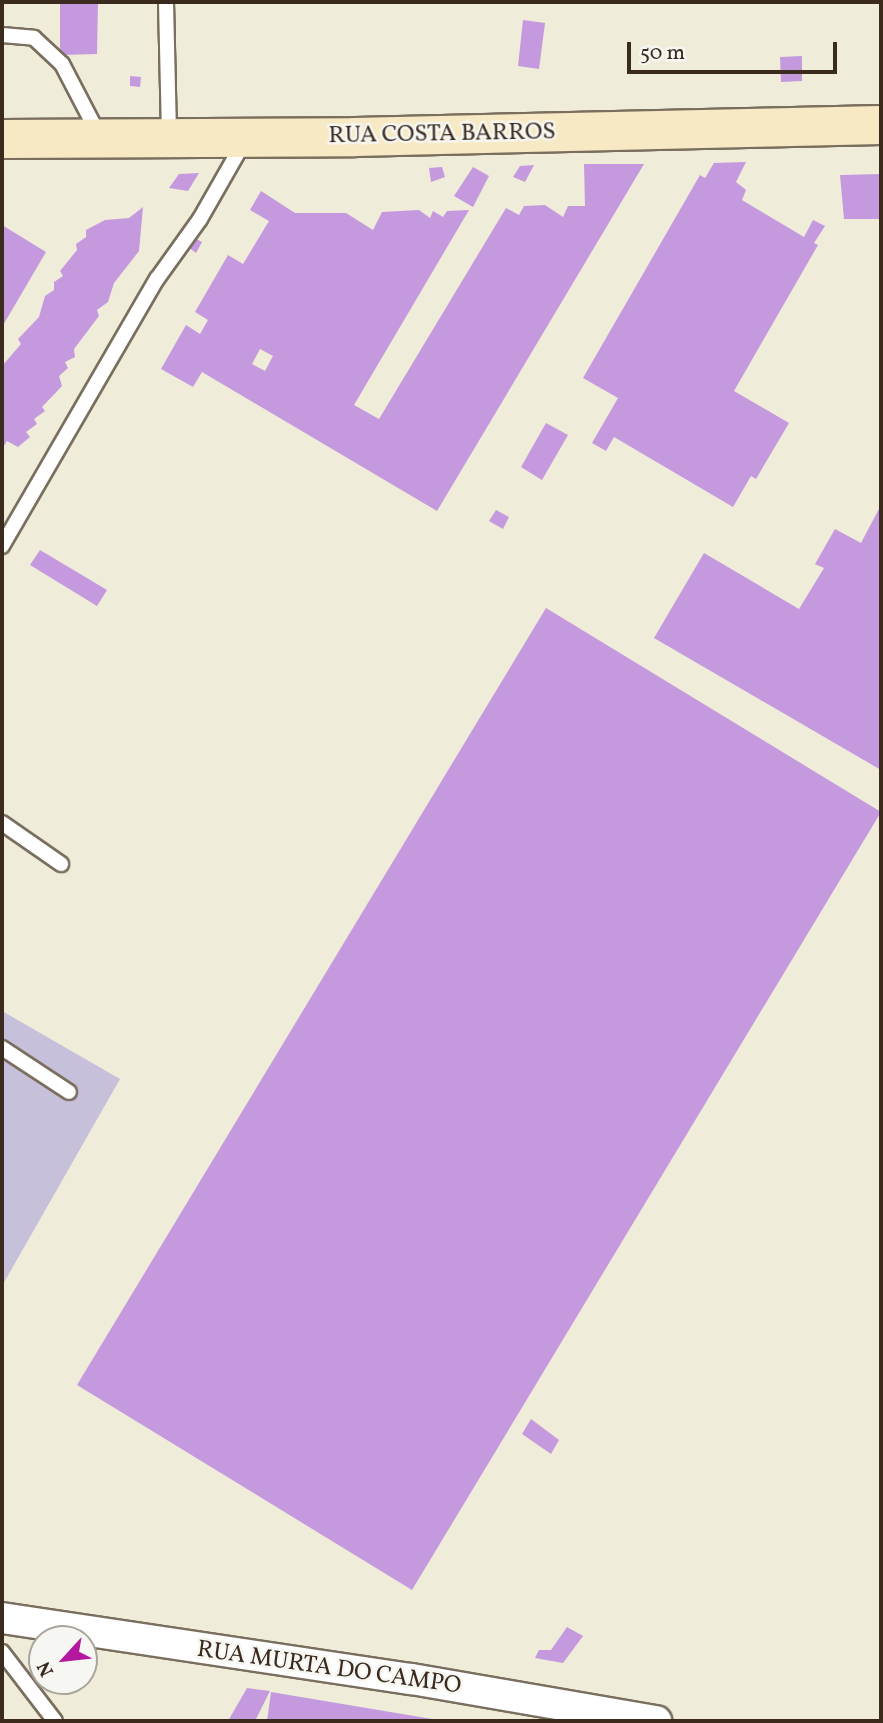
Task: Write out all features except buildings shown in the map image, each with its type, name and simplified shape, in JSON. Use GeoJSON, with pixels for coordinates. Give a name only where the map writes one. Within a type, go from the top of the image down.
{"type":"FeatureCollection","features":[{"type":"Feature","properties":{"kind":"main road","name":"RUA COSTA BARROS"},"geometry":{"type":"LineString","coordinates":[[2,139],[247,138],[881,125]]}},
{"type":"Feature","properties":{"kind":"street","name":"RUA MURTA DO CAMPO"},"geometry":{"type":"LineString","coordinates":[[2,1618],[412,1679],[656,1721]]}},
{"type":"Feature","properties":{"kind":"lane"},"geometry":{"type":"LineString","coordinates":[[166,2],[169,138]]}},
{"type":"Feature","properties":{"kind":"lane"},"geometry":{"type":"LineString","coordinates":[[2,35],[34,38],[62,64],[101,138]]}},
{"type":"Feature","properties":{"kind":"lane"},"geometry":{"type":"LineString","coordinates":[[2,546],[157,279],[200,219],[247,138]]}},
{"type":"Feature","properties":{"kind":"lane"},"geometry":{"type":"LineString","coordinates":[[2,823],[61,864]]}},
{"type":"Feature","properties":{"kind":"lane"},"geometry":{"type":"LineString","coordinates":[[2,1048],[69,1092]]}},
{"type":"Feature","properties":{"kind":"lane"},"geometry":{"type":"LineString","coordinates":[[2,1652],[55,1721]]}},
{"type":"Feature","properties":{"kind":"shaded area"},"geometry":{"type":"Polygon","coordinates":[[[2,1011],[120,1079],[2,1286],[2,1011]]]}}]}
